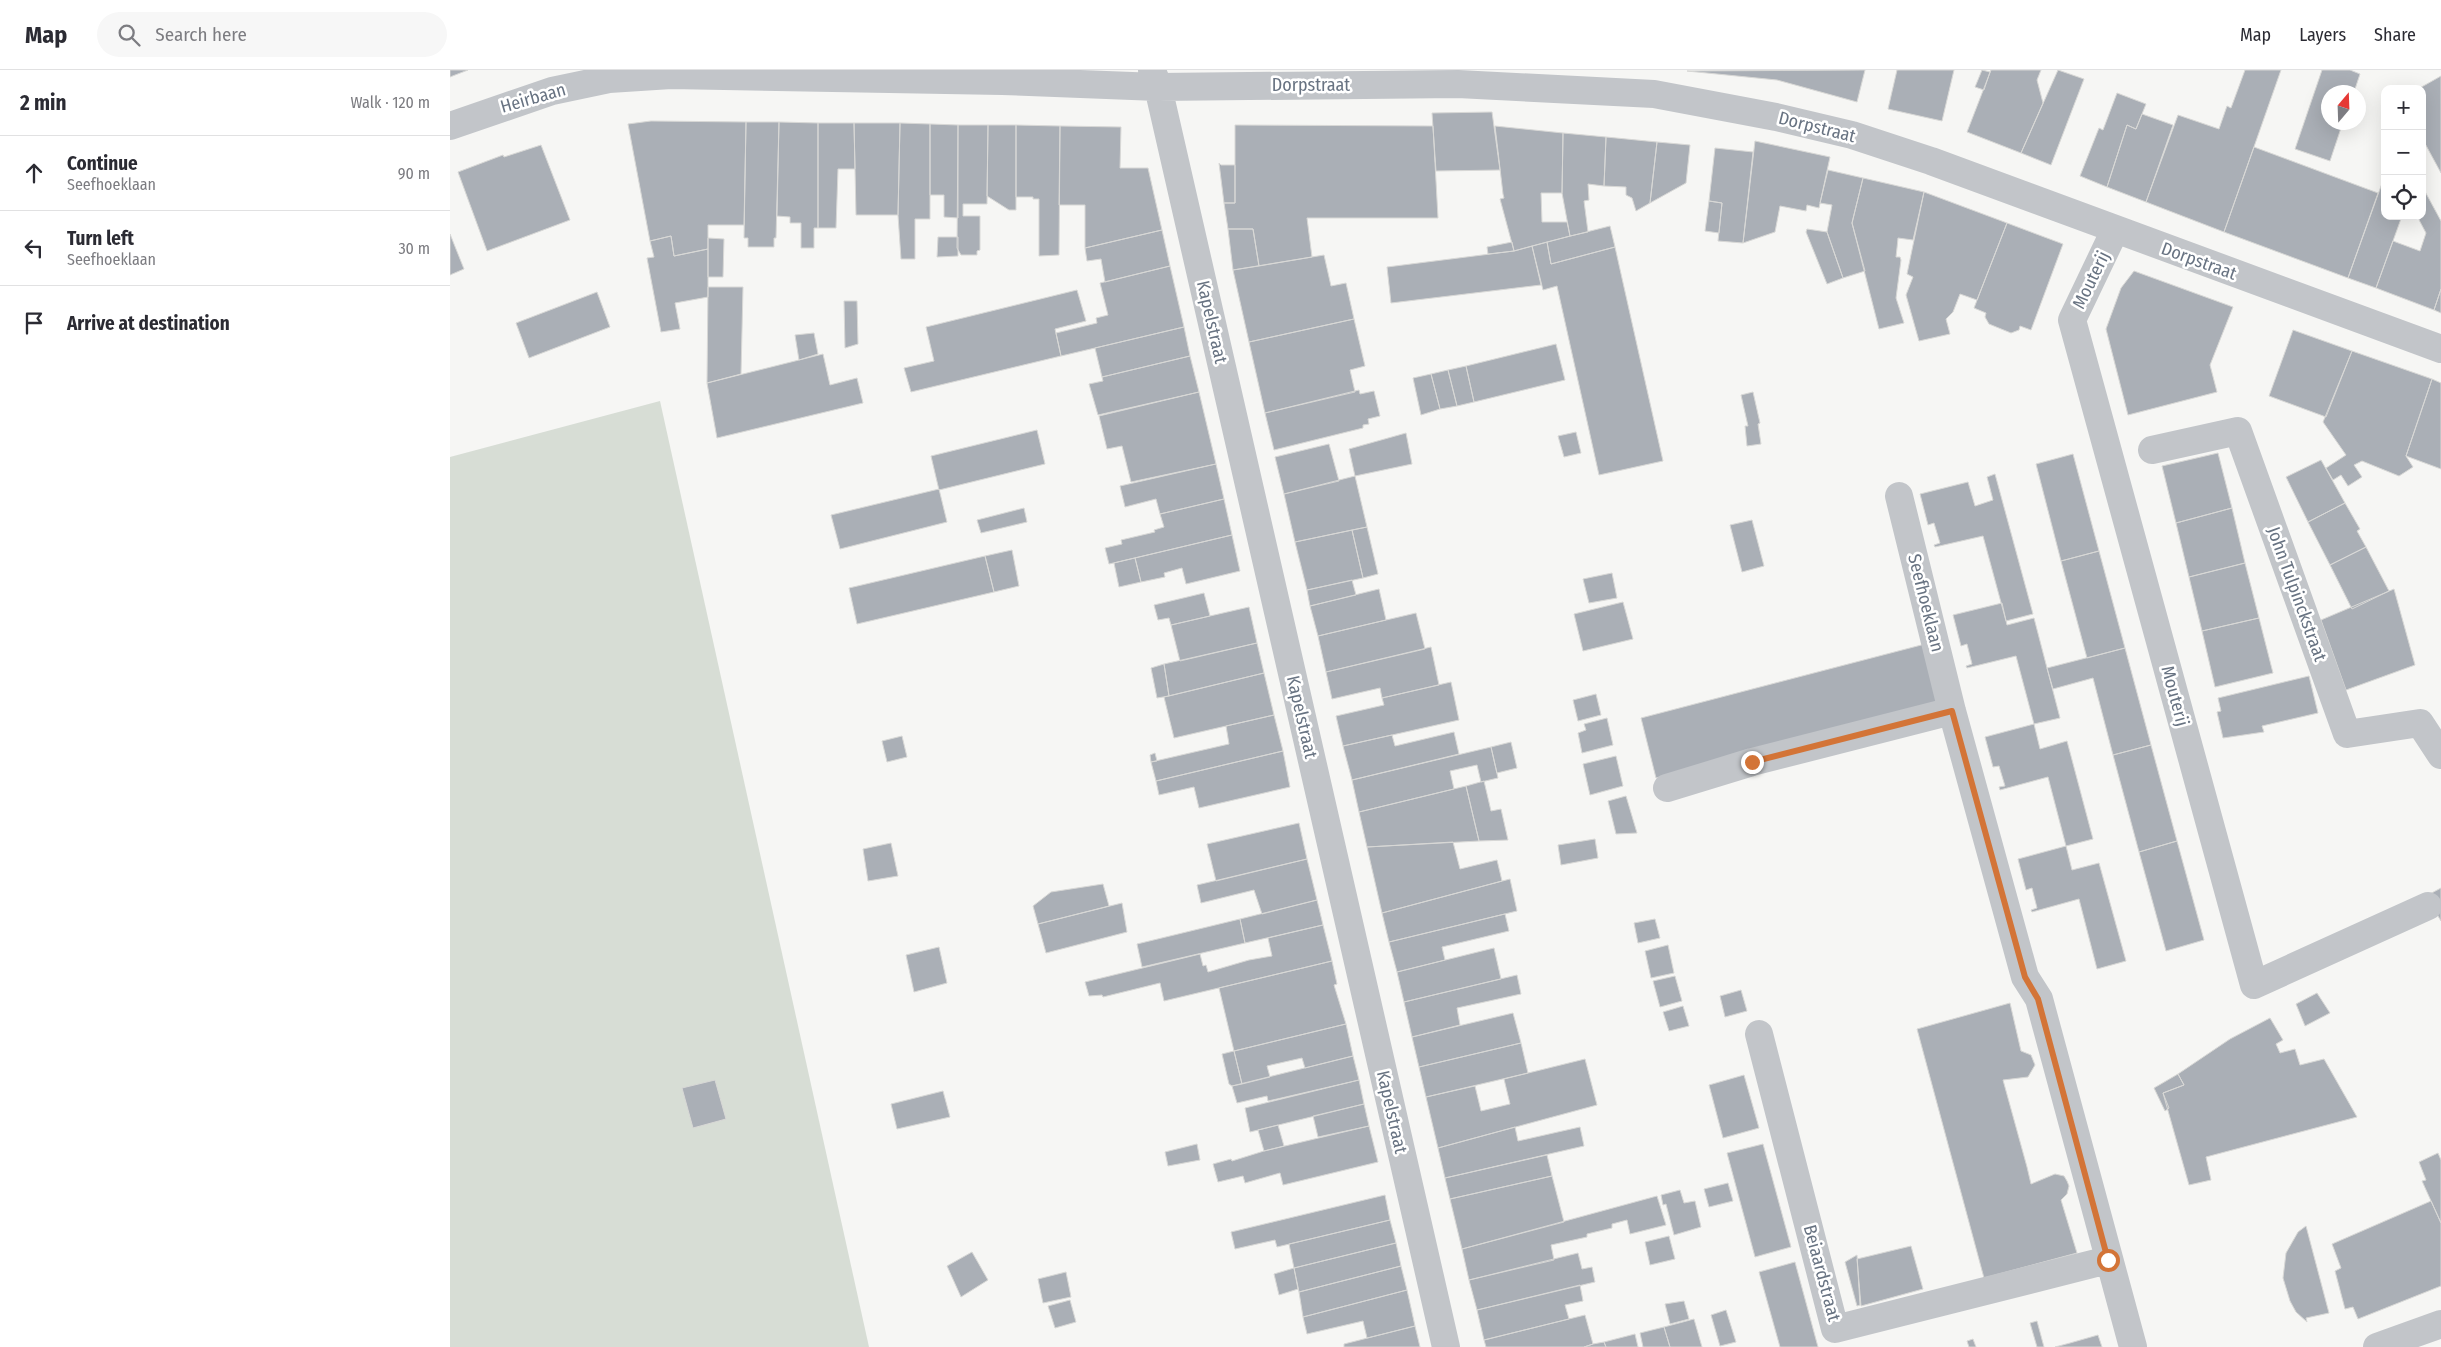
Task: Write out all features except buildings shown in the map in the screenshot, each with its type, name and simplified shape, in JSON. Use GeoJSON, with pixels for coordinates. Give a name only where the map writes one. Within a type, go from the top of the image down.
{"type":"FeatureCollection","features":[{"type":"Feature","properties":{"kind":"street","name":"Heirbaan"},"geometry":{"type":"LineString","coordinates":[[450,126],[552,91],[618,78],[671,76],[963,80],[1155,78]]}},
{"type":"Feature","properties":{"kind":"street","name":"Dorpstraat"},"geometry":{"type":"LineString","coordinates":[[1155,78],[1458,84],[1505,78],[1654,94],[1776,117],[1852,135],[1931,161],[2441,349]]}},
{"type":"Feature","properties":{"kind":"street","name":"Kapelstraat"},"geometry":{"type":"LineString","coordinates":[[1155,78],[1446,1347]]}},
{"type":"Feature","properties":{"kind":"street","name":"Mouterij"},"geometry":{"type":"LineString","coordinates":[[2115,230],[2072,320],[2254,985],[2428,906]]}},
{"type":"Feature","properties":{"kind":"street","name":"John Tulpinckstraat"},"geometry":{"type":"LineString","coordinates":[[2152,450],[2238,431],[2347,734],[2420,723],[2441,755]]}},
{"type":"Feature","properties":{"kind":"street","name":"Seefhoeklaan"},"geometry":{"type":"LineString","coordinates":[[1900,496],[1952,711],[2025,977],[2038,999],[2133,1347]]}},
{"type":"Feature","properties":{"kind":"street"},"geometry":{"type":"LineString","coordinates":[[1667,788],[1752,762],[1952,711]]}},
{"type":"Feature","properties":{"kind":"street","name":"Beiaardstraat"},"geometry":{"type":"LineString","coordinates":[[1759,1034],[1835,1329],[2108,1260]]}},
{"type":"Feature","properties":{"kind":"street"},"geometry":{"type":"LineString","coordinates":[[2377,1347],[2441,1324]]}},
{"type":"Feature","properties":{"kind":"shaded area"},"geometry":{"type":"Polygon","coordinates":[[[660,401],[869,1347],[450,1347],[450,457],[660,401]]]}},
{"type":"Feature","properties":{"kind":"route"},"geometry":{"type":"LineString","coordinates":[[1752,762],[1952,711],[2025,977],[2038,999],[2108,1260]]}}]}
